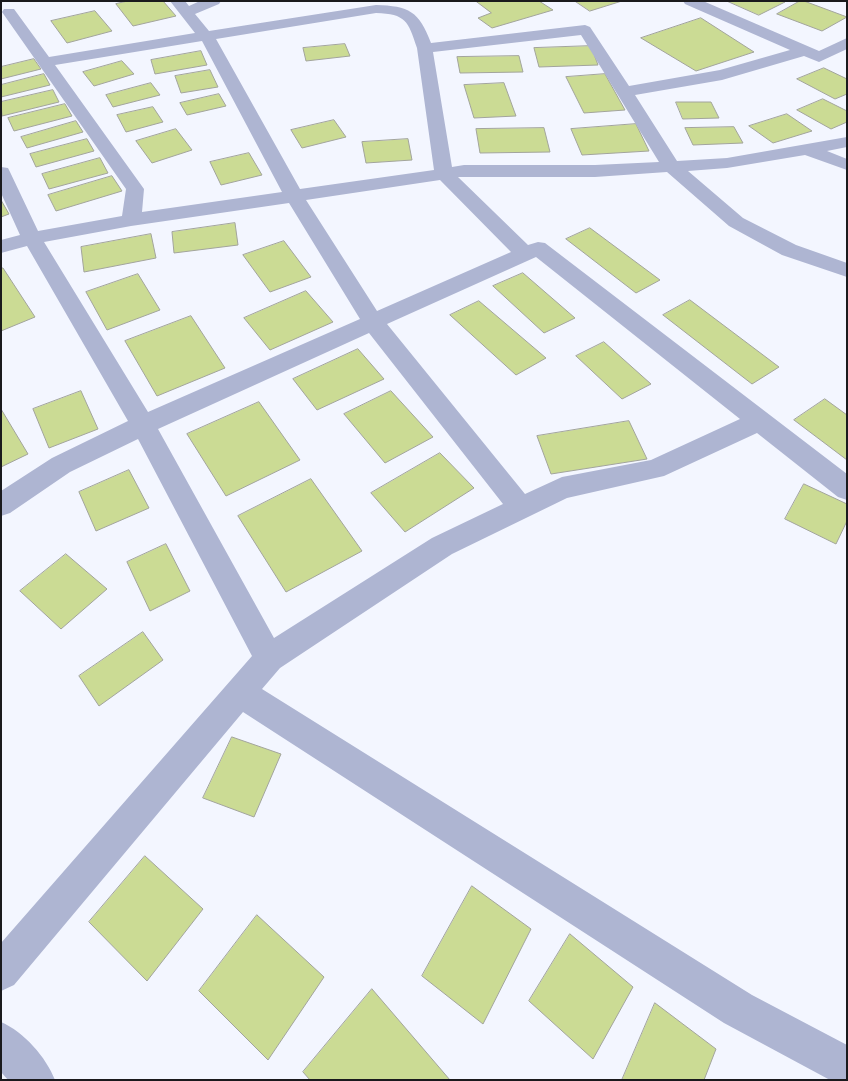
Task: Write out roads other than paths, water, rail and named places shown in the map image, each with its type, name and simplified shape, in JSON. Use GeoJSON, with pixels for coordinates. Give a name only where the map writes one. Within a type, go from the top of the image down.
{"type":"FeatureCollection","features":[{"type":"Feature","properties":{"kind":"street"},"geometry":{"type":"LineString","coordinates":[[214,1],[181,7],[211,43],[294,196],[372,322],[521,508]]}},
{"type":"Feature","properties":{"kind":"street"},"geometry":{"type":"LineString","coordinates":[[690,1],[819,57],[847,43]]}},
{"type":"Feature","properties":{"kind":"street"},"geometry":{"type":"LineString","coordinates":[[44,62],[376,9],[390,9],[408,13],[415,22],[425,48],[444,174],[526,254]]}},
{"type":"Feature","properties":{"kind":"street"},"geometry":{"type":"LineString","coordinates":[[11,11],[44,62],[135,189],[131,220]]}},
{"type":"Feature","properties":{"kind":"street"},"geometry":{"type":"LineString","coordinates":[[425,48],[585,30],[671,166],[736,222],[790,250],[847,270]]}},
{"type":"Feature","properties":{"kind":"street"},"geometry":{"type":"LineString","coordinates":[[624,92],[722,75],[805,51]]}},
{"type":"Feature","properties":{"kind":"street"},"geometry":{"type":"LineString","coordinates":[[1,247],[32,238],[131,220],[464,171],[595,171],[727,163],[847,142]]}},
{"type":"Feature","properties":{"kind":"street"},"geometry":{"type":"LineString","coordinates":[[806,149],[847,165]]}},
{"type":"Feature","properties":{"kind":"street"},"geometry":{"type":"LineString","coordinates":[[1,172],[32,238],[143,425],[269,658]]}},
{"type":"Feature","properties":{"kind":"street"},"geometry":{"type":"LineString","coordinates":[[1,505],[61,465],[143,425],[538,248],[847,489]]}},
{"type":"Feature","properties":{"kind":"street"},"geometry":{"type":"LineString","coordinates":[[1,972],[269,658],[442,546],[562,488],[655,469],[759,421]]}},
{"type":"Feature","properties":{"kind":"street"},"geometry":{"type":"LineString","coordinates":[[239,692],[738,1009],[847,1067]]}},
{"type":"Feature","properties":{"kind":"street"},"geometry":{"type":"LineString","coordinates":[[1,1042],[35,1080]]}}]}
